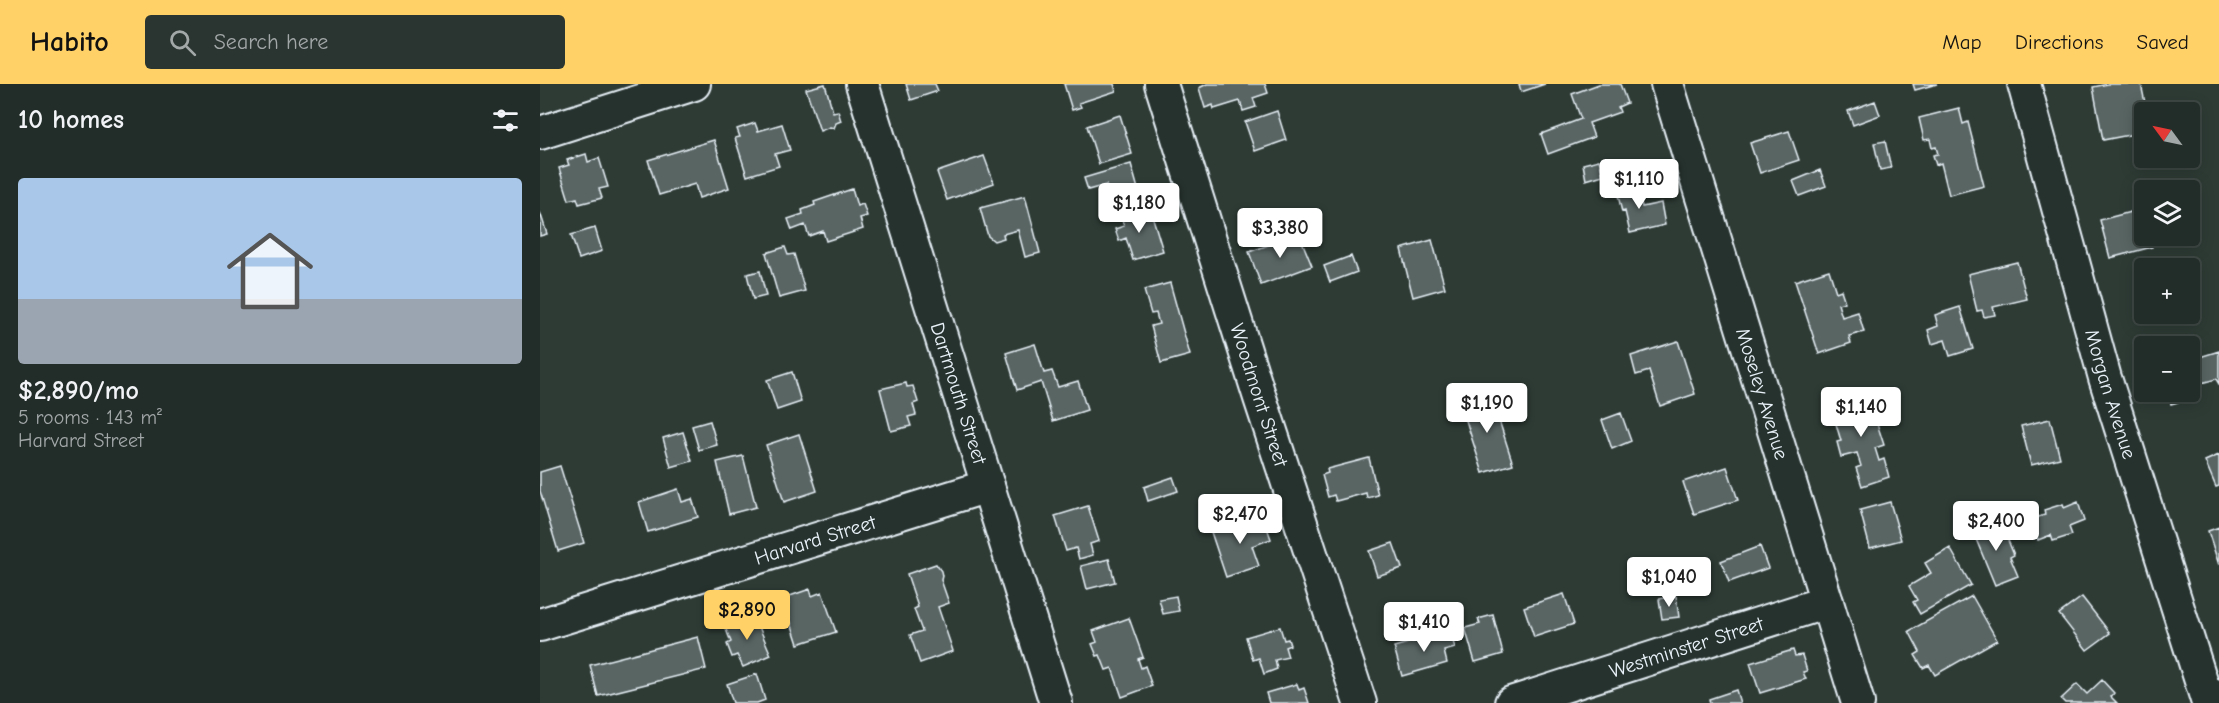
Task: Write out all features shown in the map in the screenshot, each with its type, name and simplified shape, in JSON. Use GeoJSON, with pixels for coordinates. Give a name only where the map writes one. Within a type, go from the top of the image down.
{"type":"FeatureCollection","features":[{"type":"Feature","properties":{"kind":"main road"},"geometry":{"type":"LineString","coordinates":[[2210,703],[2219,696]]}},
{"type":"Feature","properties":{"kind":"street"},"geometry":{"type":"LineString","coordinates":[[540,133],[694,84]]}},
{"type":"Feature","properties":{"kind":"street","name":"Dartmouth Street"},"geometry":{"type":"LineString","coordinates":[[862,84],[1056,703]]}},
{"type":"Feature","properties":{"kind":"street","name":"Woodmont Street"},"geometry":{"type":"LineString","coordinates":[[1161,84],[1263,410],[1360,703]]}},
{"type":"Feature","properties":{"kind":"street","name":"Moseley Avenue"},"geometry":{"type":"LineString","coordinates":[[1667,84],[1858,703]]}},
{"type":"Feature","properties":{"kind":"street","name":"Morgan Avenue"},"geometry":{"type":"LineString","coordinates":[[2024,84],[2103,372],[2210,703]]}},
{"type":"Feature","properties":{"kind":"street","name":"Harvard Street"},"geometry":{"type":"LineString","coordinates":[[540,625],[988,486]]}},
{"type":"Feature","properties":{"kind":"street","name":"Westminster Street"},"geometry":{"type":"LineString","coordinates":[[1511,703],[1827,602]]}},
{"type":"Feature","properties":{"kind":"building"},"geometry":{"type":"Polygon","coordinates":[[[825,84],[833,112],[838,111],[841,121],[836,123],[834,128],[830,127],[820,131],[806,89],[825,84]]]}},
{"type":"Feature","properties":{"kind":"building"},"geometry":{"type":"Polygon","coordinates":[[[906,84],[935,84],[938,91],[911,100],[906,84]]]}},
{"type":"Feature","properties":{"kind":"building"},"geometry":{"type":"Polygon","coordinates":[[[1064,84],[1114,84],[1116,91],[1079,103],[1081,107],[1072,110],[1064,84]]]}},
{"type":"Feature","properties":{"kind":"building"},"geometry":{"type":"Polygon","coordinates":[[[1207,84],[1265,84],[1268,93],[1253,98],[1256,107],[1243,111],[1240,101],[1214,109],[1213,105],[1205,108],[1199,88],[1207,84]]]}},
{"type":"Feature","properties":{"kind":"building"},"geometry":{"type":"Polygon","coordinates":[[[1519,84],[1545,84],[1521,92],[1519,84]]]}},
{"type":"Feature","properties":{"kind":"building"},"geometry":{"type":"Polygon","coordinates":[[[1599,84],[1620,84],[1627,103],[1618,107],[1620,112],[1589,123],[1594,137],[1548,154],[1541,134],[1581,119],[1572,94],[1599,84]]]}},
{"type":"Feature","properties":{"kind":"building"},"geometry":{"type":"Polygon","coordinates":[[[1913,84],[1937,84],[1915,90],[1913,84]]]}},
{"type":"Feature","properties":{"kind":"building"},"geometry":{"type":"Polygon","coordinates":[[[2108,84],[2141,84],[2145,102],[2134,102],[2134,134],[2103,140],[2093,87],[2108,84]]]}},
{"type":"Feature","properties":{"kind":"building"},"geometry":{"type":"Polygon","coordinates":[[[1875,101],[1880,115],[1853,125],[1848,111],[1875,101]]]}},
{"type":"Feature","properties":{"kind":"building"},"geometry":{"type":"Polygon","coordinates":[[[1959,108],[1963,124],[1968,122],[1984,186],[1949,195],[1941,163],[1936,165],[1933,155],[1938,154],[1936,147],[1932,148],[1930,139],[1924,140],[1919,118],[1959,108]]]}},
{"type":"Feature","properties":{"kind":"building"},"geometry":{"type":"Polygon","coordinates":[[[1277,111],[1286,140],[1255,151],[1245,122],[1277,111]]]}},
{"type":"Feature","properties":{"kind":"building"},"geometry":{"type":"Polygon","coordinates":[[[1120,115],[1132,154],[1099,164],[1087,126],[1120,115]]]}},
{"type":"Feature","properties":{"kind":"building"},"geometry":{"type":"Polygon","coordinates":[[[755,123],[758,131],[782,124],[790,150],[775,154],[779,166],[747,176],[735,138],[740,137],[737,129],[755,123]]]}},
{"type":"Feature","properties":{"kind":"building"},"geometry":{"type":"Polygon","coordinates":[[[1789,131],[1799,160],[1760,173],[1750,143],[1789,131]]]}},
{"type":"Feature","properties":{"kind":"building"},"geometry":{"type":"Polygon","coordinates":[[[714,140],[729,188],[699,198],[695,184],[659,195],[648,160],[714,140]]]}},
{"type":"Feature","properties":{"kind":"building"},"geometry":{"type":"Polygon","coordinates":[[[1885,141],[1891,168],[1880,170],[1874,143],[1885,141]]]}},
{"type":"Feature","properties":{"kind":"building"},"geometry":{"type":"Polygon","coordinates":[[[586,154],[588,162],[599,158],[608,187],[599,189],[602,198],[579,204],[577,198],[569,200],[559,168],[569,165],[567,160],[586,154]]]}},
{"type":"Feature","properties":{"kind":"building"},"geometry":{"type":"Polygon","coordinates":[[[984,156],[994,183],[947,200],[937,172],[984,156]]]}},
{"type":"Feature","properties":{"kind":"building"},"geometry":{"type":"Polygon","coordinates":[[[1599,160],[1603,175],[1586,180],[1583,164],[1599,160]]]}},
{"type":"Feature","properties":{"kind":"building"},"geometry":{"type":"Polygon","coordinates":[[[1131,164],[1138,189],[1110,197],[1106,185],[1088,190],[1084,178],[1131,164]]]}},
{"type":"Feature","properties":{"kind":"building"},"geometry":{"type":"Polygon","coordinates":[[[1820,170],[1826,186],[1799,196],[1793,181],[1820,170]]]}},
{"type":"Feature","properties":{"kind":"building"},"geometry":{"type":"Polygon","coordinates":[[[1633,183],[1635,192],[1639,191],[1642,207],[1661,203],[1665,225],[1630,233],[1616,187],[1633,183]]]}},
{"type":"Feature","properties":{"kind":"building"},"geometry":{"type":"Polygon","coordinates":[[[852,189],[857,206],[863,204],[867,216],[860,218],[863,229],[826,241],[823,231],[809,236],[805,225],[792,230],[788,219],[803,214],[802,210],[815,205],[814,202],[852,189]]]}},
{"type":"Feature","properties":{"kind":"building"},"geometry":{"type":"Polygon","coordinates":[[[1025,196],[1040,253],[1025,257],[1018,230],[1003,234],[1004,238],[994,241],[988,236],[980,208],[1025,196]]]}},
{"type":"Feature","properties":{"kind":"building"},"geometry":{"type":"Polygon","coordinates":[[[1135,206],[1139,219],[1152,215],[1163,251],[1133,260],[1126,238],[1119,241],[1115,229],[1124,226],[1119,211],[1135,206]]]}},
{"type":"Feature","properties":{"kind":"building"},"geometry":{"type":"Polygon","coordinates":[[[2134,211],[2134,246],[2152,247],[2110,258],[2100,220],[2134,211]]]}},
{"type":"Feature","properties":{"kind":"building"},"geometry":{"type":"Polygon","coordinates":[[[540,212],[547,234],[540,236],[540,212]]]}},
{"type":"Feature","properties":{"kind":"building"},"geometry":{"type":"Polygon","coordinates":[[[595,228],[602,251],[579,259],[571,235],[595,228]]]}},
{"type":"Feature","properties":{"kind":"building"},"geometry":{"type":"Polygon","coordinates":[[[1299,234],[1312,266],[1261,285],[1249,252],[1299,234]]]}},
{"type":"Feature","properties":{"kind":"building"},"geometry":{"type":"Polygon","coordinates":[[[1432,240],[1445,288],[1413,297],[1401,249],[1432,240]]]}},
{"type":"Feature","properties":{"kind":"building"},"geometry":{"type":"Polygon","coordinates":[[[785,247],[788,255],[794,254],[805,291],[779,298],[766,253],[785,247]]]}},
{"type":"Feature","properties":{"kind":"building"},"geometry":{"type":"Polygon","coordinates":[[[1351,256],[1357,272],[1330,282],[1324,266],[1351,256]]]}},
{"type":"Feature","properties":{"kind":"building"},"geometry":{"type":"Polygon","coordinates":[[[2017,262],[2027,299],[1993,307],[1995,315],[1984,317],[1982,310],[1977,311],[1968,274],[2017,262]]]}},
{"type":"Feature","properties":{"kind":"building"},"geometry":{"type":"Polygon","coordinates":[[[1829,270],[1836,292],[1841,290],[1845,302],[1838,304],[1842,317],[1858,312],[1864,332],[1849,336],[1851,343],[1819,354],[1795,281],[1829,270]]]}},
{"type":"Feature","properties":{"kind":"building"},"geometry":{"type":"Polygon","coordinates":[[[760,271],[766,296],[753,299],[747,274],[760,271]]]}},
{"type":"Feature","properties":{"kind":"building"},"geometry":{"type":"Polygon","coordinates":[[[1170,283],[1190,355],[1161,363],[1151,326],[1159,324],[1156,313],[1151,314],[1144,290],[1170,283]]]}},
{"type":"Feature","properties":{"kind":"building"},"geometry":{"type":"Polygon","coordinates":[[[1960,307],[1973,349],[1950,356],[1945,340],[1932,344],[1928,330],[1938,326],[1935,315],[1960,307]]]}},
{"type":"Feature","properties":{"kind":"building"},"geometry":{"type":"Polygon","coordinates":[[[1678,341],[1695,394],[1660,406],[1649,371],[1636,375],[1631,356],[1678,341]]]}},
{"type":"Feature","properties":{"kind":"building"},"geometry":{"type":"Polygon","coordinates":[[[1035,344],[1044,373],[1052,371],[1058,387],[1078,381],[1087,410],[1053,421],[1041,382],[1017,390],[1006,353],[1035,344]]]}},
{"type":"Feature","properties":{"kind":"building"},"geometry":{"type":"Polygon","coordinates":[[[2219,351],[2219,384],[2216,379],[2200,383],[2200,357],[2219,351]]]}},
{"type":"Feature","properties":{"kind":"building"},"geometry":{"type":"Polygon","coordinates":[[[792,372],[801,402],[777,410],[767,380],[792,372]]]}},
{"type":"Feature","properties":{"kind":"building"},"geometry":{"type":"Polygon","coordinates":[[[906,383],[907,387],[913,386],[918,402],[913,404],[916,415],[908,417],[911,426],[891,431],[880,389],[906,383]]]}},
{"type":"Feature","properties":{"kind":"building"},"geometry":{"type":"Polygon","coordinates":[[[1491,395],[1513,464],[1483,473],[1461,405],[1491,395]]]}},
{"type":"Feature","properties":{"kind":"building"},"geometry":{"type":"Polygon","coordinates":[[[1868,396],[1884,445],[1875,448],[1879,461],[1884,459],[1889,477],[1862,486],[1856,468],[1861,466],[1857,453],[1841,457],[1837,442],[1841,441],[1831,407],[1868,396]]]}},
{"type":"Feature","properties":{"kind":"building"},"geometry":{"type":"Polygon","coordinates":[[[1621,413],[1631,441],[1612,449],[1602,420],[1621,413]]]}},
{"type":"Feature","properties":{"kind":"building"},"geometry":{"type":"Polygon","coordinates":[[[2050,419],[2060,458],[2031,465],[2021,426],[2050,419]]]}},
{"type":"Feature","properties":{"kind":"building"},"geometry":{"type":"Polygon","coordinates":[[[710,421],[717,445],[699,450],[692,426],[710,421]]]}},
{"type":"Feature","properties":{"kind":"building"},"geometry":{"type":"Polygon","coordinates":[[[683,432],[692,461],[671,467],[663,438],[683,432]]]}},
{"type":"Feature","properties":{"kind":"building"},"geometry":{"type":"Polygon","coordinates":[[[799,434],[817,491],[784,502],[766,445],[799,434]]]}},
{"type":"Feature","properties":{"kind":"building"},"geometry":{"type":"Polygon","coordinates":[[[2219,455],[2219,486],[2216,487],[2205,461],[2219,455]]]}},
{"type":"Feature","properties":{"kind":"building"},"geometry":{"type":"Polygon","coordinates":[[[743,456],[756,507],[729,514],[717,462],[743,456]]]}},
{"type":"Feature","properties":{"kind":"building"},"geometry":{"type":"Polygon","coordinates":[[[1369,458],[1378,495],[1367,498],[1366,493],[1336,501],[1334,495],[1328,497],[1322,475],[1328,473],[1327,469],[1369,458]]]}},
{"type":"Feature","properties":{"kind":"building"},"geometry":{"type":"Polygon","coordinates":[[[560,466],[584,543],[558,551],[540,491],[540,472],[560,466]]]}},
{"type":"Feature","properties":{"kind":"building"},"geometry":{"type":"Polygon","coordinates":[[[1727,467],[1738,500],[1694,514],[1683,482],[1727,467]]]}},
{"type":"Feature","properties":{"kind":"building"},"geometry":{"type":"Polygon","coordinates":[[[1173,477],[1178,491],[1148,501],[1144,487],[1173,477]]]}},
{"type":"Feature","properties":{"kind":"building"},"geometry":{"type":"Polygon","coordinates":[[[678,489],[682,502],[692,499],[698,517],[648,532],[639,502],[678,489]]]}},
{"type":"Feature","properties":{"kind":"building"},"geometry":{"type":"Polygon","coordinates":[[[1890,502],[1901,540],[1870,548],[1860,510],[1890,502]]]}},
{"type":"Feature","properties":{"kind":"building"},"geometry":{"type":"Polygon","coordinates":[[[2078,502],[2084,521],[2069,527],[2072,535],[2053,541],[2051,535],[2038,540],[2031,519],[2045,515],[2044,510],[2063,504],[2064,508],[2078,502]]]}},
{"type":"Feature","properties":{"kind":"building"},"geometry":{"type":"Polygon","coordinates":[[[1088,506],[1099,541],[1090,544],[1093,555],[1079,559],[1076,548],[1066,551],[1055,516],[1088,506]]]}},
{"type":"Feature","properties":{"kind":"building"},"geometry":{"type":"Polygon","coordinates":[[[1257,516],[1258,521],[1264,519],[1271,539],[1252,546],[1259,566],[1226,577],[1211,532],[1257,516]]]}},
{"type":"Feature","properties":{"kind":"building"},"geometry":{"type":"Polygon","coordinates":[[[2000,521],[2014,555],[2010,557],[2018,576],[1995,585],[1973,532],[2000,521]]]}},
{"type":"Feature","properties":{"kind":"building"},"geometry":{"type":"Polygon","coordinates":[[[2219,527],[2219,565],[2208,531],[2219,527]]]}},
{"type":"Feature","properties":{"kind":"building"},"geometry":{"type":"Polygon","coordinates":[[[1393,543],[1402,568],[1377,576],[1369,551],[1393,543]]]}},
{"type":"Feature","properties":{"kind":"building"},"geometry":{"type":"Polygon","coordinates":[[[1760,546],[1768,568],[1729,582],[1721,561],[1760,546]]]}},
{"type":"Feature","properties":{"kind":"building"},"geometry":{"type":"Polygon","coordinates":[[[1950,548],[1971,585],[1920,614],[1913,602],[1917,600],[1909,586],[1931,573],[1925,563],[1950,548]]]}},
{"type":"Feature","properties":{"kind":"building"},"geometry":{"type":"Polygon","coordinates":[[[1109,559],[1115,582],[1087,589],[1081,566],[1109,559]]]}},
{"type":"Feature","properties":{"kind":"building"},"geometry":{"type":"Polygon","coordinates":[[[936,564],[941,571],[941,580],[949,603],[938,607],[953,651],[920,663],[910,635],[922,631],[914,609],[918,607],[907,574],[936,564]]]}},
{"type":"Feature","properties":{"kind":"building"},"geometry":{"type":"Polygon","coordinates":[[[810,589],[812,596],[822,592],[836,632],[798,644],[785,604],[789,603],[787,597],[810,589]]]}},
{"type":"Feature","properties":{"kind":"building"},"geometry":{"type":"Polygon","coordinates":[[[1564,594],[1574,624],[1534,637],[1524,607],[1564,594]]]}},
{"type":"Feature","properties":{"kind":"building"},"geometry":{"type":"Polygon","coordinates":[[[1176,596],[1179,611],[1163,614],[1159,599],[1176,596]]]}},
{"type":"Feature","properties":{"kind":"building"},"geometry":{"type":"Polygon","coordinates":[[[1676,596],[1679,617],[1662,619],[1659,599],[1676,596]]]}},
{"type":"Feature","properties":{"kind":"building"},"geometry":{"type":"Polygon","coordinates":[[[1972,596],[1997,640],[1935,675],[1929,665],[1923,668],[1915,655],[1920,652],[1909,631],[1972,596]]]}},
{"type":"Feature","properties":{"kind":"building"},"geometry":{"type":"Polygon","coordinates":[[[2082,597],[2110,633],[2087,650],[2059,614],[2082,597]]]}},
{"type":"Feature","properties":{"kind":"building"},"geometry":{"type":"Polygon","coordinates":[[[754,615],[771,655],[743,667],[737,655],[732,657],[727,644],[731,642],[725,627],[754,615]]]}},
{"type":"Feature","properties":{"kind":"building"},"geometry":{"type":"Polygon","coordinates":[[[1493,615],[1503,654],[1475,662],[1465,628],[1480,624],[1478,619],[1493,615]]]}},
{"type":"Feature","properties":{"kind":"building"},"geometry":{"type":"Polygon","coordinates":[[[1129,618],[1143,657],[1138,659],[1141,668],[1145,666],[1152,686],[1122,697],[1112,668],[1106,670],[1100,655],[1097,656],[1092,644],[1097,642],[1093,631],[1129,618]]]}},
{"type":"Feature","properties":{"kind":"building"},"geometry":{"type":"Polygon","coordinates":[[[1280,627],[1284,640],[1288,639],[1290,645],[1285,647],[1288,657],[1275,660],[1277,669],[1264,674],[1259,658],[1253,660],[1246,637],[1280,627]]]}},
{"type":"Feature","properties":{"kind":"building"},"geometry":{"type":"Polygon","coordinates":[[[1450,631],[1455,648],[1444,651],[1447,663],[1402,676],[1394,647],[1450,631]]]}},
{"type":"Feature","properties":{"kind":"building"},"geometry":{"type":"Polygon","coordinates":[[[698,637],[706,669],[598,696],[590,665],[698,637]]]}},
{"type":"Feature","properties":{"kind":"building"},"geometry":{"type":"Polygon","coordinates":[[[1793,650],[1795,656],[1802,655],[1807,671],[1803,672],[1806,679],[1760,693],[1750,663],[1793,650]]]}},
{"type":"Feature","properties":{"kind":"building"},"geometry":{"type":"Polygon","coordinates":[[[757,674],[765,700],[757,703],[733,703],[727,684],[757,674]]]}},
{"type":"Feature","properties":{"kind":"building"},"geometry":{"type":"Polygon","coordinates":[[[2102,680],[2114,693],[2111,697],[2117,703],[2065,703],[2061,699],[2077,684],[2087,694],[2102,680]]]}},
{"type":"Feature","properties":{"kind":"building"},"geometry":{"type":"Polygon","coordinates":[[[1297,684],[1299,690],[1304,688],[1309,703],[1269,703],[1266,693],[1297,684]]]}},
{"type":"Feature","properties":{"kind":"building"},"geometry":{"type":"Polygon","coordinates":[[[1736,690],[1740,703],[1710,703],[1709,699],[1736,690]]]}}]}
